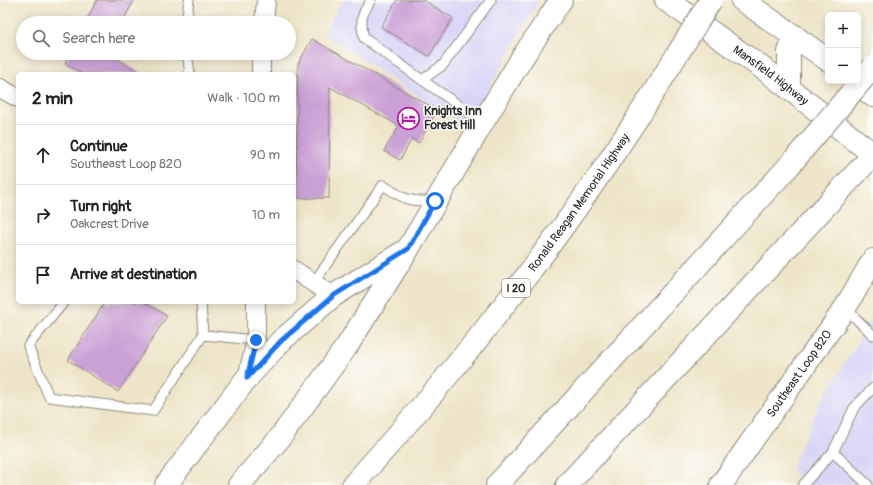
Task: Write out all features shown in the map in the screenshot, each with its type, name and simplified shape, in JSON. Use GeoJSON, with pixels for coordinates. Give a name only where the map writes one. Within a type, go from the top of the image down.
{"type":"FeatureCollection","features":[{"type":"Feature","properties":{"kind":"main road"},"geometry":{"type":"LineString","coordinates":[[239,485],[279,440],[347,346],[408,249],[435,201],[522,58],[561,0]]}},
{"type":"Feature","properties":{"kind":"main road","name":"Mansfield Highway"},"geometry":{"type":"LineString","coordinates":[[666,0],[789,88],[873,154]]}},
{"type":"Feature","properties":{"kind":"main road","name":"Ronald Reagan Memorial Highway"},"geometry":{"type":"LineString","coordinates":[[353,485],[403,430],[472,346],[597,178],[628,134],[711,0]]}},
{"type":"Feature","properties":{"kind":"main road"},"geometry":{"type":"LineString","coordinates":[[742,0],[825,58]]}},
{"type":"Feature","properties":{"kind":"main road"},"geometry":{"type":"LineString","coordinates":[[761,0],[825,49]]}},
{"type":"Feature","properties":{"kind":"main road"},"geometry":{"type":"LineString","coordinates":[[789,88],[789,52],[795,36]]}},
{"type":"Feature","properties":{"kind":"main road"},"geometry":{"type":"LineString","coordinates":[[497,485],[789,166],[873,67]]}},
{"type":"Feature","properties":{"kind":"main road"},"geometry":{"type":"LineString","coordinates":[[861,76],[873,86]]}},
{"type":"Feature","properties":{"kind":"main road"},"geometry":{"type":"LineString","coordinates":[[858,84],[873,96]]}},
{"type":"Feature","properties":{"kind":"main road"},"geometry":{"type":"LineString","coordinates":[[567,485],[828,205],[873,154]]}},
{"type":"Feature","properties":{"kind":"main road"},"geometry":{"type":"LineString","coordinates":[[166,485],[247,378],[281,341],[333,296],[408,249]]}},
{"type":"Feature","properties":{"kind":"main road","name":"Southeast Loop 820"},"geometry":{"type":"LineString","coordinates":[[721,485],[845,308],[873,260]]}},
{"type":"Feature","properties":{"kind":"street"},"geometry":{"type":"LineString","coordinates":[[265,16],[266,0]]}},
{"type":"Feature","properties":{"kind":"street"},"geometry":{"type":"LineString","coordinates":[[261,72],[262,60]]}},
{"type":"Feature","properties":{"kind":"street"},"geometry":{"type":"LineString","coordinates":[[0,88],[16,97]]}},
{"type":"Feature","properties":{"kind":"street"},"geometry":{"type":"LineString","coordinates":[[296,271],[333,296]]}},
{"type":"Feature","properties":{"kind":"street"},"geometry":{"type":"LineString","coordinates":[[247,378],[256,340],[256,304]]}},
{"type":"Feature","properties":{"kind":"lane"},"geometry":{"type":"LineString","coordinates":[[187,16],[189,0]]}},
{"type":"Feature","properties":{"kind":"lane"},"geometry":{"type":"LineString","coordinates":[[371,0],[364,10],[360,22],[364,38],[483,122]]}},
{"type":"Feature","properties":{"kind":"lane"},"geometry":{"type":"LineString","coordinates":[[422,80],[442,65],[491,0]]}},
{"type":"Feature","properties":{"kind":"lane"},"geometry":{"type":"LineString","coordinates":[[188,60],[190,72]]}},
{"type":"Feature","properties":{"kind":"lane"},"geometry":{"type":"LineString","coordinates":[[314,282],[383,185],[404,198],[414,201],[435,201]]}},
{"type":"Feature","properties":{"kind":"lane"},"geometry":{"type":"LineString","coordinates":[[62,304],[28,346],[49,397],[153,410],[203,335],[201,304]]}},
{"type":"Feature","properties":{"kind":"lane"},"geometry":{"type":"LineString","coordinates":[[845,308],[873,336]]}},
{"type":"Feature","properties":{"kind":"lane"},"geometry":{"type":"LineString","coordinates":[[203,335],[256,340]]}},
{"type":"Feature","properties":{"kind":"lane"},"geometry":{"type":"LineString","coordinates":[[803,485],[833,452],[854,408],[873,388]]}},
{"type":"Feature","properties":{"kind":"lane"},"geometry":{"type":"LineString","coordinates":[[833,452],[868,485]]}},
{"type":"Feature","properties":{"kind":"shaded area"},"geometry":{"type":"Polygon","coordinates":[[[342,0],[539,0],[467,128],[323,34],[342,0]]]}},
{"type":"Feature","properties":{"kind":"shaded area"},"geometry":{"type":"Polygon","coordinates":[[[873,318],[873,485],[808,485],[791,469],[820,403],[873,318]]]}},
{"type":"Feature","properties":{"kind":"building"},"geometry":{"type":"Polygon","coordinates":[[[97,0],[134,0],[126,16],[89,16],[97,0]]]}},
{"type":"Feature","properties":{"kind":"building"},"geometry":{"type":"Polygon","coordinates":[[[397,0],[423,0],[453,18],[429,56],[381,27],[397,0]]]}},
{"type":"Feature","properties":{"kind":"building","name":"Knights Inn Forest Hill"},"geometry":{"type":"Polygon","coordinates":[[[312,39],[437,110],[419,143],[412,139],[400,160],[384,151],[399,126],[330,87],[329,198],[296,198],[298,64],[312,39]]]}},
{"type":"Feature","properties":{"kind":"building"},"geometry":{"type":"Polygon","coordinates":[[[66,60],[119,60],[140,72],[79,72],[65,63],[66,60]]]}},
{"type":"Feature","properties":{"kind":"building"},"geometry":{"type":"Polygon","coordinates":[[[104,304],[147,304],[167,316],[118,392],[68,360],[104,304]]]}},
{"type":"Feature","properties":{"kind":"place","name":"Knights Inn Forest Hill"},"geometry":{"type":"Point","coordinates":[409,118]}},
{"type":"Feature","properties":{"kind":"route"},"geometry":{"type":"LineString","coordinates":[[256,340],[247,378],[281,341],[333,296],[408,249],[435,201]]}}]}
